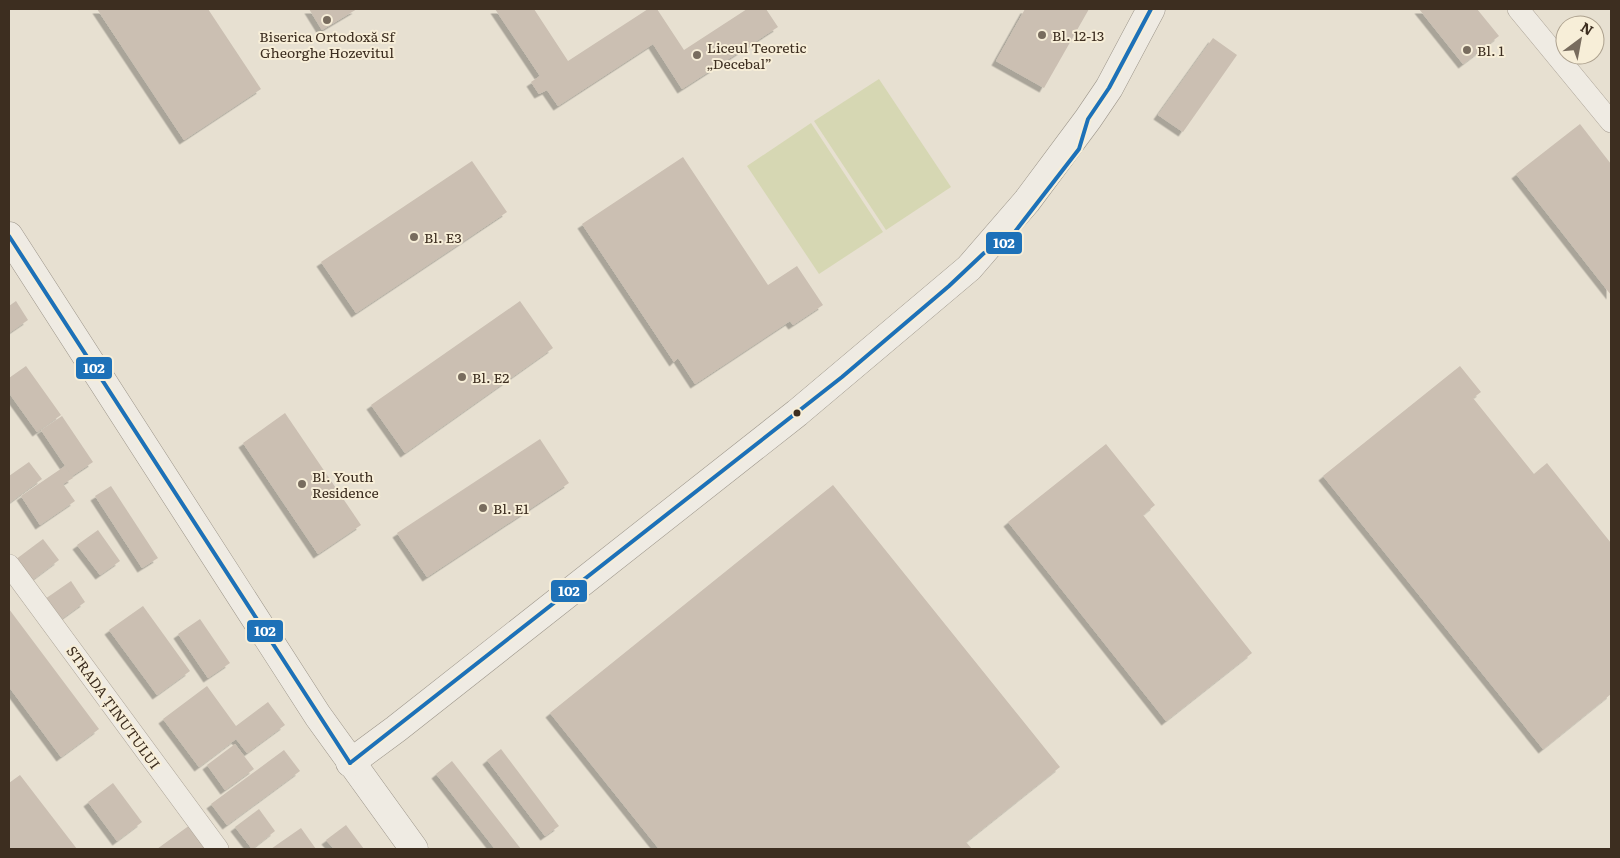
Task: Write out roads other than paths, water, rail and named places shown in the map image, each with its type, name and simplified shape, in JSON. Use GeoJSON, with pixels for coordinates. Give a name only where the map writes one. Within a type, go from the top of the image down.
{"type":"FeatureCollection","features":[{"type":"Feature","properties":{"kind":"street"},"geometry":{"type":"LineString","coordinates":[[350,763],[396,729],[790,419],[950,286],[984,253],[1007,242],[1079,149],[1088,119],[1109,88],[1151,9]]}},
{"type":"Feature","properties":{"kind":"street"},"geometry":{"type":"LineString","coordinates":[[1518,9],[1611,122]]}},
{"type":"Feature","properties":{"kind":"street"},"geometry":{"type":"LineString","coordinates":[[9,236],[350,763],[386,814],[414,849]]}},
{"type":"Feature","properties":{"kind":"street","name":"STRADA ȚINUTULUI"},"geometry":{"type":"LineString","coordinates":[[9,565],[218,849]]}},
{"type":"Feature","properties":{"kind":"street"},"geometry":{"type":"LineString","coordinates":[[386,814],[397,849]]}},
{"type":"Feature","properties":{"kind":"place","name":"Biserica Ortodoxă Sf Gheorghe Hozevitul"},"geometry":{"type":"Point","coordinates":[327,20]}},
{"type":"Feature","properties":{"kind":"place","name":"Bl. 12-13"},"geometry":{"type":"Point","coordinates":[1042,35]}},
{"type":"Feature","properties":{"kind":"place","name":"Bl. 1"},"geometry":{"type":"Point","coordinates":[1467,50]}},
{"type":"Feature","properties":{"kind":"place","name":"Liceul Teoretic „Decebal”"},"geometry":{"type":"Point","coordinates":[697,55]}},
{"type":"Feature","properties":{"kind":"place","name":"Bl. E3"},"geometry":{"type":"Point","coordinates":[414,237]}},
{"type":"Feature","properties":{"kind":"place","name":"Bl. E2"},"geometry":{"type":"Point","coordinates":[462,377]}},
{"type":"Feature","properties":{"kind":"place","name":"Bl. Youth Residence"},"geometry":{"type":"Point","coordinates":[302,484]}},
{"type":"Feature","properties":{"kind":"place","name":"Bl. E1"},"geometry":{"type":"Point","coordinates":[483,508]}}]}
